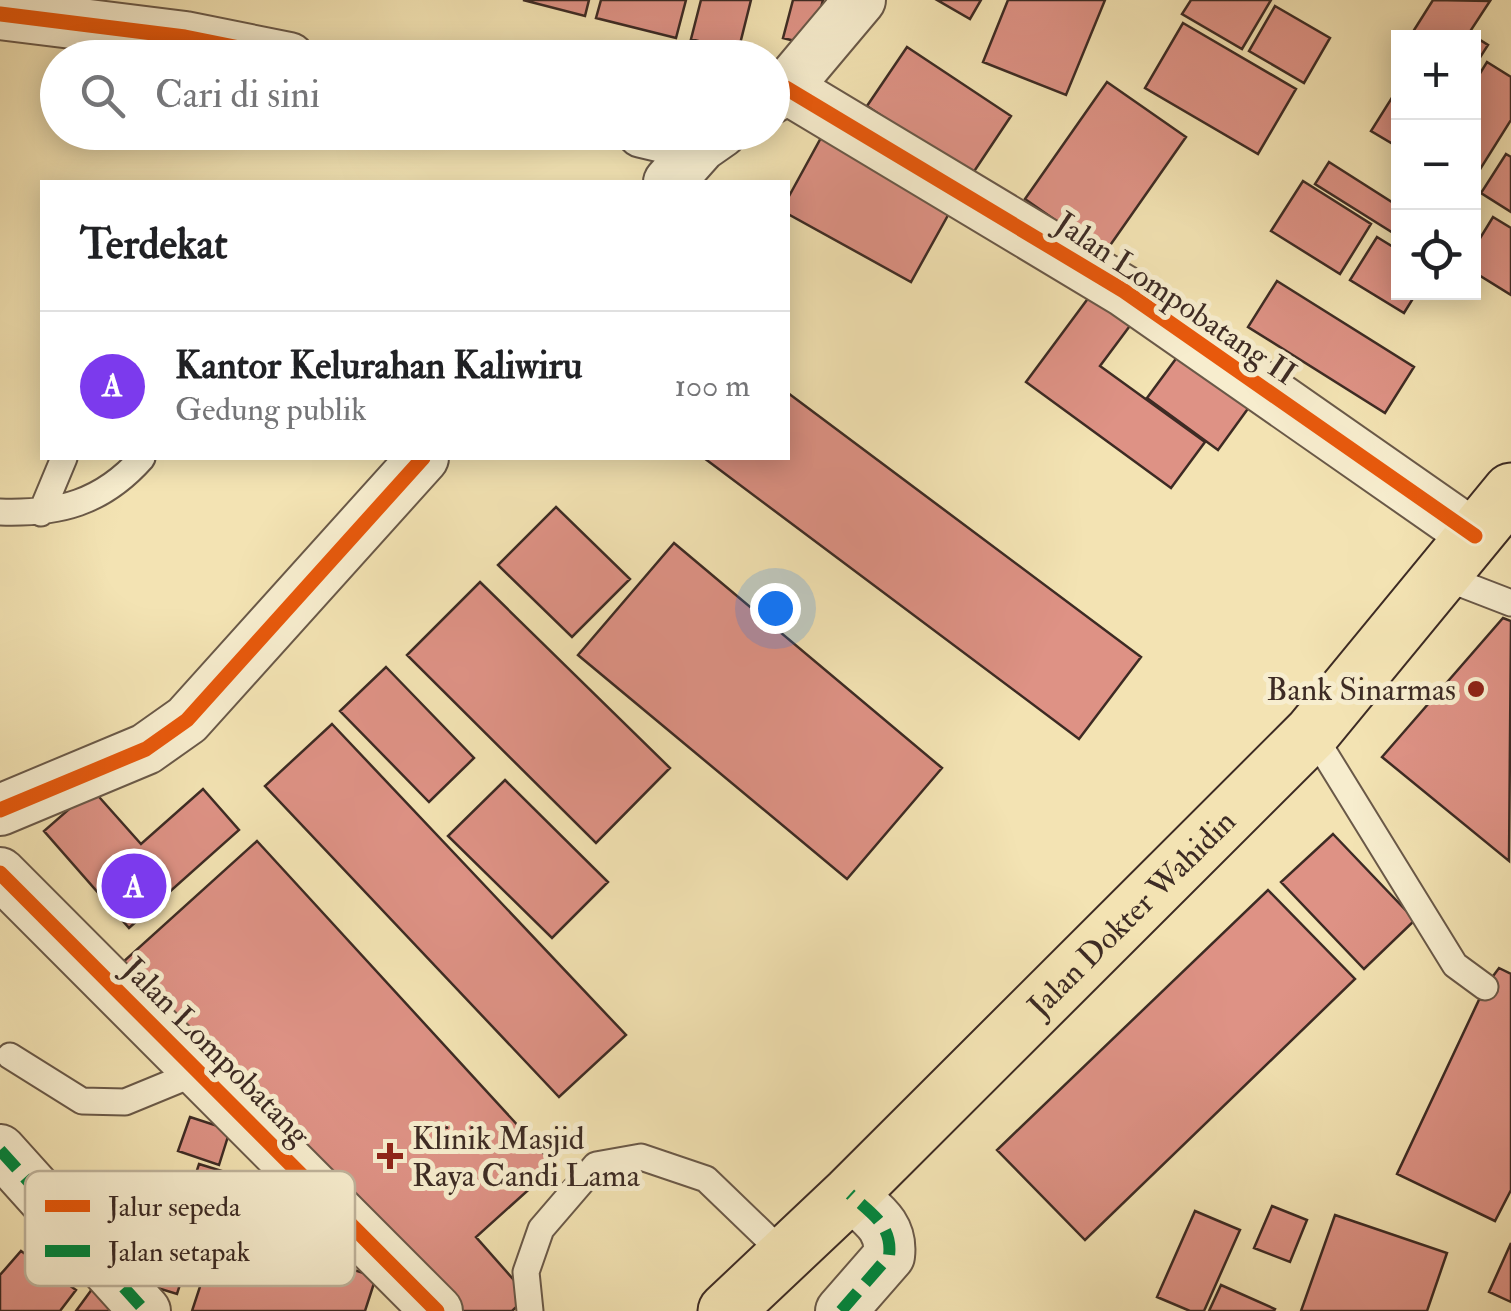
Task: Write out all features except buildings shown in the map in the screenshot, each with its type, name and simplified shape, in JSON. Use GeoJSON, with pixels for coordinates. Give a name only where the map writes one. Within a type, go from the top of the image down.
{"type":"FeatureCollection","features":[{"type":"Feature","properties":{"kind":"highway","name":"Jalan Dokter Wahidin"},"geometry":{"type":"LineString","coordinates":[[726,1311],[850,1194],[1312,733],[1511,491]]}},
{"type":"Feature","properties":{"kind":"street"},"geometry":{"type":"LineString","coordinates":[[790,81],[860,0]]}},
{"type":"Feature","properties":{"kind":"street"},"geometry":{"type":"LineString","coordinates":[[0,14],[199,40]]}},
{"type":"Feature","properties":{"kind":"street","name":"Jalan Lompobatang II"},"geometry":{"type":"LineString","coordinates":[[790,99],[1124,291],[1458,556]]}},
{"type":"Feature","properties":{"kind":"street"},"geometry":{"type":"LineString","coordinates":[[671,180],[701,150]]}},
{"type":"Feature","properties":{"kind":"street"},"geometry":{"type":"LineString","coordinates":[[0,810],[146,748],[188,720],[421,460]]}},
{"type":"Feature","properties":{"kind":"street","name":"Jalan Lompobatang"},"geometry":{"type":"LineString","coordinates":[[0,873],[297,1171]]}},
{"type":"Feature","properties":{"kind":"street"},"geometry":{"type":"LineString","coordinates":[[0,1150],[25,1178]]}},
{"type":"Feature","properties":{"kind":"street"},"geometry":{"type":"LineString","coordinates":[[841,1311],[888,1256],[890,1244],[888,1230],[850,1194]]}},
{"type":"Feature","properties":{"kind":"street","name":"Jalan Lompobatang"},"geometry":{"type":"LineString","coordinates":[[355,1230],[436,1311]]}},
{"type":"Feature","properties":{"kind":"street"},"geometry":{"type":"LineString","coordinates":[[122,1286],[145,1311]]}},
{"type":"Feature","properties":{"kind":"lane"},"geometry":{"type":"LineString","coordinates":[[40,514],[63,460]]}},
{"type":"Feature","properties":{"kind":"lane"},"geometry":{"type":"LineString","coordinates":[[0,512],[40,514],[91,499],[140,460]]}},
{"type":"Feature","properties":{"kind":"lane"},"geometry":{"type":"LineString","coordinates":[[1458,556],[1511,603]]}},
{"type":"Feature","properties":{"kind":"lane"},"geometry":{"type":"LineString","coordinates":[[1312,733],[1455,965],[1485,987]]}},
{"type":"Feature","properties":{"kind":"lane"},"geometry":{"type":"LineString","coordinates":[[10,1056],[82,1100],[125,1102],[198,1072]]}},
{"type":"Feature","properties":{"kind":"lane"},"geometry":{"type":"LineString","coordinates":[[530,1311],[526,1272],[541,1230],[596,1165],[640,1157],[706,1179],[785,1255]]}},
{"type":"Feature","properties":{"kind":"marked path"},"geometry":{"type":"LineString","coordinates":[[0,1150],[25,1178]]}},
{"type":"Feature","properties":{"kind":"marked path"},"geometry":{"type":"LineString","coordinates":[[841,1311],[889,1256],[884,1228],[850,1194]]}},
{"type":"Feature","properties":{"kind":"marked path"},"geometry":{"type":"LineString","coordinates":[[122,1286],[145,1311]]}},
{"type":"Feature","properties":{"kind":"cycle path"},"geometry":{"type":"LineString","coordinates":[[0,14],[200,40]]}},
{"type":"Feature","properties":{"kind":"cycle path"},"geometry":{"type":"LineString","coordinates":[[790,90],[1124,291],[1475,536]]}},
{"type":"Feature","properties":{"kind":"cycle path"},"geometry":{"type":"LineString","coordinates":[[0,810],[146,749],[187,720],[421,460]]}},
{"type":"Feature","properties":{"kind":"cycle path"},"geometry":{"type":"LineString","coordinates":[[0,873],[297,1171]]}},
{"type":"Feature","properties":{"kind":"cycle path"},"geometry":{"type":"LineString","coordinates":[[355,1229],[437,1311]]}},
{"type":"Feature","properties":{"kind":"place","name":"Bank Sinarmas"},"geometry":{"type":"Point","coordinates":[1476,689]}},
{"type":"Feature","properties":{"kind":"place","name":"Kantor Kelurahan Kaliwiru"},"geometry":{"type":"Point","coordinates":[134,886]}},
{"type":"Feature","properties":{"kind":"place","name":"Klinik Masjid Raya Candi Lama"},"geometry":{"type":"Point","coordinates":[390,1156]}}]}
